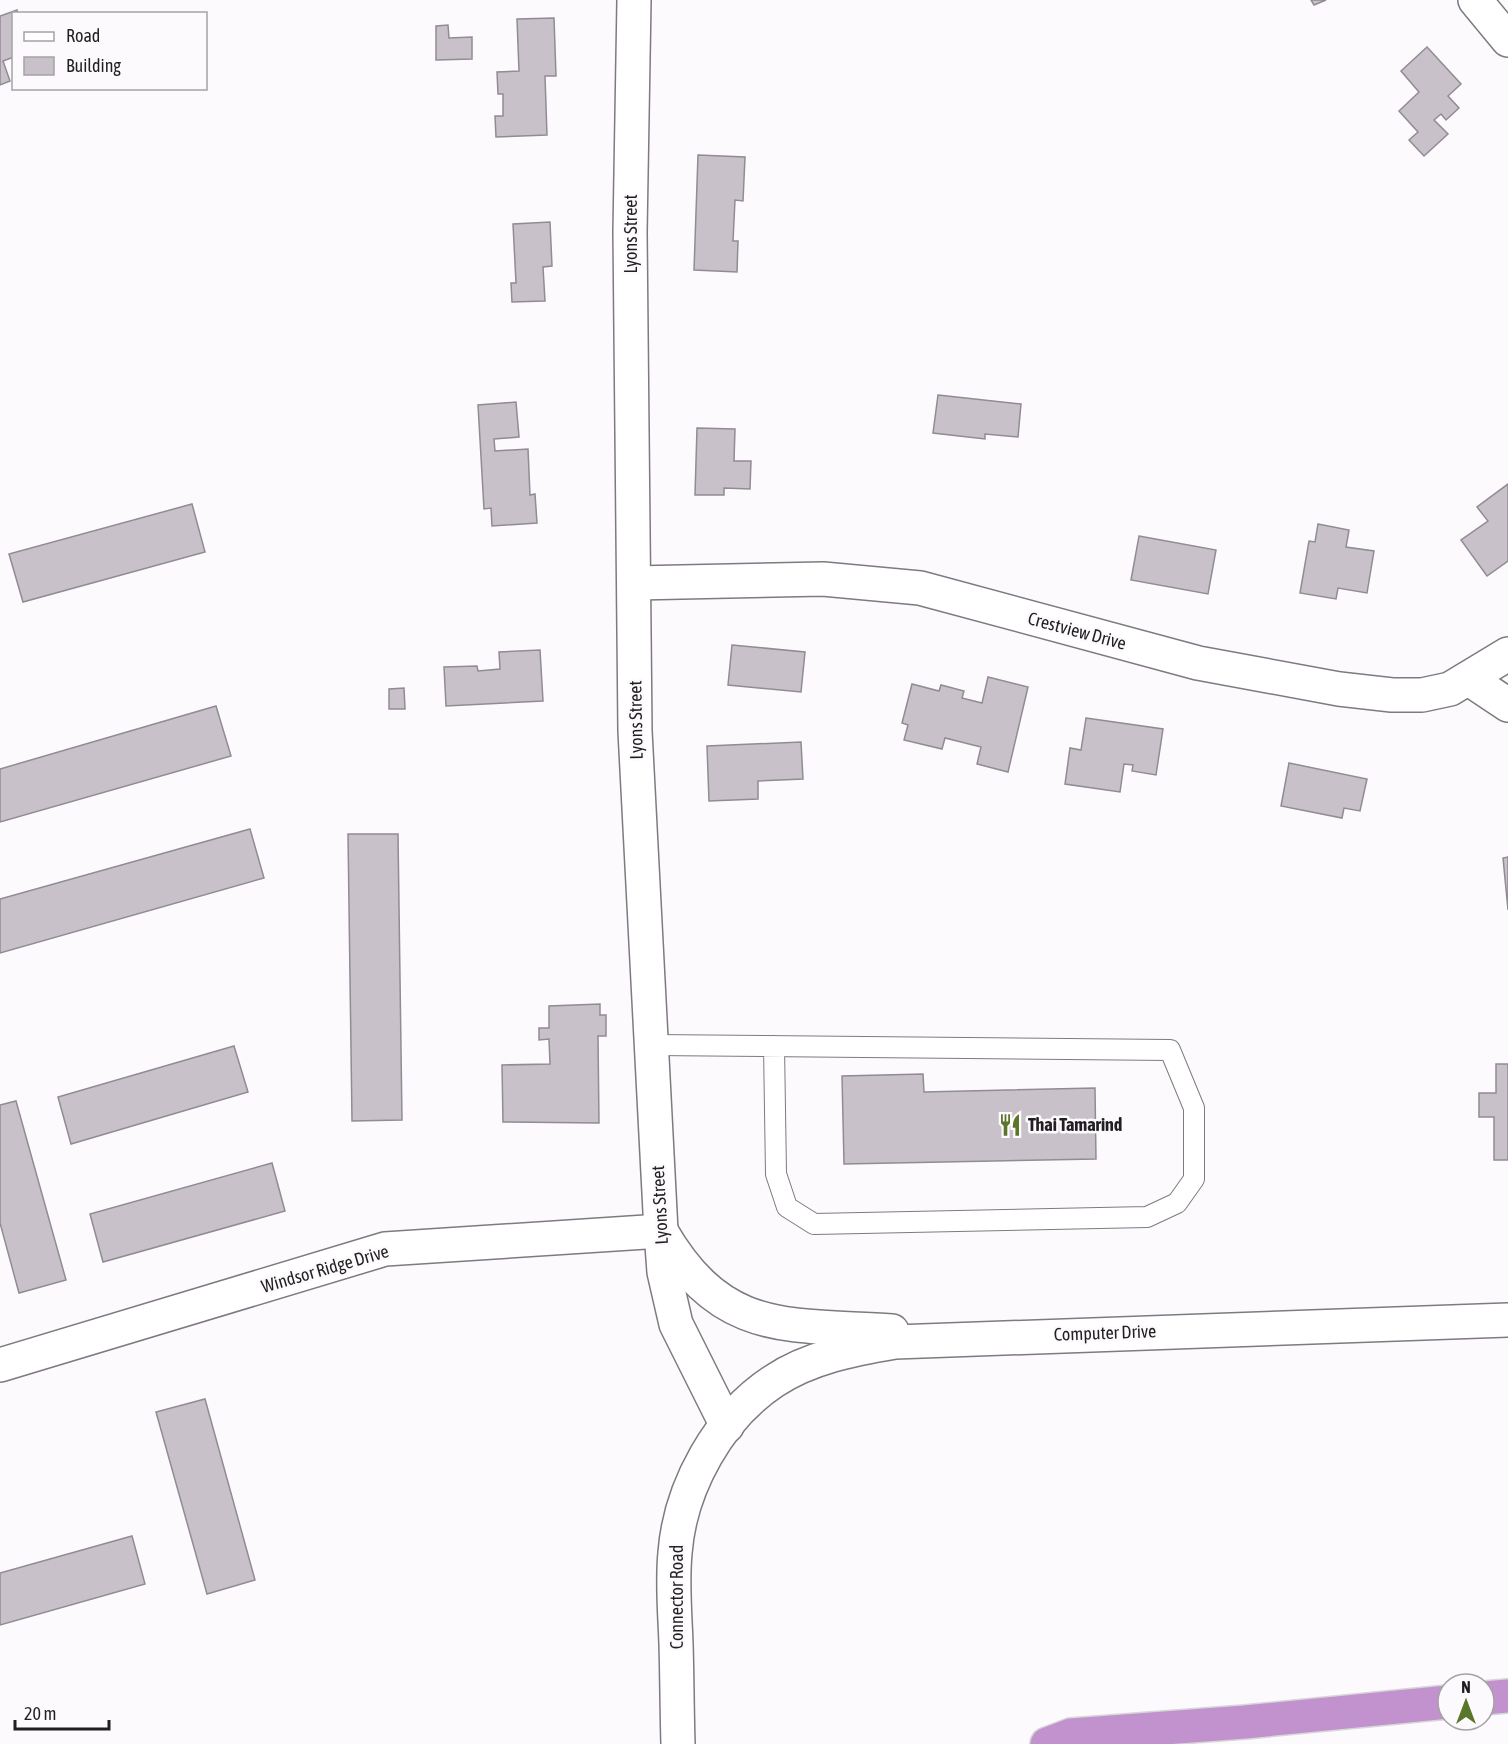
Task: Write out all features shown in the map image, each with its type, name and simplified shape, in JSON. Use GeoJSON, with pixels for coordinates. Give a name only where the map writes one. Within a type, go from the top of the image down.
{"type":"FeatureCollection","features":[{"type":"Feature","properties":{"kind":"highway"},"geometry":{"type":"LineString","coordinates":[[1047,1744],[1071,1735],[1245,1722],[1436,1703]]}},
{"type":"Feature","properties":{"kind":"street","name":"Lyons Street"},"geometry":{"type":"LineString","coordinates":[[634,0],[630,244],[635,731],[661,1231],[664,1272],[676,1324],[727,1426]]}},
{"type":"Feature","properties":{"kind":"street"},"geometry":{"type":"LineString","coordinates":[[1475,0],[1508,40]]}},
{"type":"Feature","properties":{"kind":"street","name":"Crestview Drive"},"geometry":{"type":"LineString","coordinates":[[635,582],[823,579],[891,584],[950,596],[1175,658],[1339,689],[1422,695],[1450,688],[1469,679],[1508,654]]}},
{"type":"Feature","properties":{"kind":"street"},"geometry":{"type":"LineString","coordinates":[[1469,679],[1508,705]]}},
{"type":"Feature","properties":{"kind":"street"},"geometry":{"type":"LineString","coordinates":[[661,1231],[678,1260],[701,1284],[736,1309],[760,1320],[971,1337]]}},
{"type":"Feature","properties":{"kind":"street","name":"Windsor Ridge Drive"},"geometry":{"type":"LineString","coordinates":[[0,1365],[385,1249],[661,1231]]}},
{"type":"Feature","properties":{"kind":"street","name":"Computer Drive"},"geometry":{"type":"LineString","coordinates":[[727,1426],[749,1401],[774,1381],[830,1356],[895,1342],[971,1337],[1508,1320]]}},
{"type":"Feature","properties":{"kind":"street","name":"Connector Road"},"geometry":{"type":"LineString","coordinates":[[678,1744],[675,1552],[681,1514],[695,1477],[727,1426]]}},
{"type":"Feature","properties":{"kind":"lane"},"geometry":{"type":"LineString","coordinates":[[653,1045],[774,1046],[1170,1050],[1194,1108],[1194,1179],[1177,1203],[1146,1217],[814,1224],[787,1206],[776,1174],[774,1046]]}},
{"type":"Feature","properties":{"kind":"building"},"geometry":{"type":"Polygon","coordinates":[[[1311,0],[1326,0],[1314,5],[1311,0]]]}},
{"type":"Feature","properties":{"kind":"building"},"geometry":{"type":"Polygon","coordinates":[[[17,10],[18,12],[12,12],[12,58],[3,61],[10,81],[0,85],[0,16],[17,10]]]}},
{"type":"Feature","properties":{"kind":"building"},"geometry":{"type":"Polygon","coordinates":[[[554,18],[556,76],[545,76],[547,135],[496,137],[495,116],[503,116],[503,94],[498,94],[497,72],[519,71],[517,19],[554,18]]]}},
{"type":"Feature","properties":{"kind":"building"},"geometry":{"type":"Polygon","coordinates":[[[448,25],[449,38],[472,37],[472,59],[436,60],[436,26],[448,25]]]}},
{"type":"Feature","properties":{"kind":"building"},"geometry":{"type":"Polygon","coordinates":[[[1427,47],[1461,84],[1448,96],[1459,108],[1446,120],[1441,114],[1434,120],[1448,134],[1424,156],[1409,140],[1418,132],[1399,111],[1419,92],[1401,71],[1427,47]]]}},
{"type":"Feature","properties":{"kind":"building"},"geometry":{"type":"Polygon","coordinates":[[[698,155],[745,157],[743,201],[735,200],[733,241],[738,241],[737,272],[694,270],[698,155]]]}},
{"type":"Feature","properties":{"kind":"building"},"geometry":{"type":"Polygon","coordinates":[[[550,222],[552,266],[543,267],[545,301],[512,302],[511,283],[516,283],[513,224],[550,222]]]}},
{"type":"Feature","properties":{"kind":"building"},"geometry":{"type":"Polygon","coordinates":[[[938,395],[1021,404],[1018,437],[985,434],[985,439],[933,433],[938,395]]]}},
{"type":"Feature","properties":{"kind":"building"},"geometry":{"type":"Polygon","coordinates":[[[516,402],[519,437],[494,439],[495,451],[528,449],[530,495],[535,494],[537,523],[492,526],[491,508],[484,509],[478,405],[516,402]]]}},
{"type":"Feature","properties":{"kind":"building"},"geometry":{"type":"Polygon","coordinates":[[[697,428],[735,429],[734,461],[751,461],[750,489],[724,488],[724,495],[695,495],[697,428]]]}},
{"type":"Feature","properties":{"kind":"building"},"geometry":{"type":"Polygon","coordinates":[[[1508,484],[1508,561],[1487,576],[1461,540],[1488,521],[1477,507],[1508,484]]]}},
{"type":"Feature","properties":{"kind":"building"},"geometry":{"type":"Polygon","coordinates":[[[192,504],[205,552],[23,602],[9,554],[192,504]]]}},
{"type":"Feature","properties":{"kind":"building"},"geometry":{"type":"Polygon","coordinates":[[[1318,524],[1349,530],[1346,547],[1374,551],[1367,593],[1338,588],[1336,599],[1300,593],[1309,541],[1315,542],[1318,524]]]}},
{"type":"Feature","properties":{"kind":"building"},"geometry":{"type":"Polygon","coordinates":[[[1139,536],[1216,550],[1208,594],[1131,580],[1139,536]]]}},
{"type":"Feature","properties":{"kind":"building"},"geometry":{"type":"Polygon","coordinates":[[[732,645],[805,652],[801,692],[728,685],[732,645]]]}},
{"type":"Feature","properties":{"kind":"building"},"geometry":{"type":"Polygon","coordinates":[[[540,650],[543,701],[446,706],[444,667],[477,666],[478,671],[500,669],[499,652],[540,650]]]}},
{"type":"Feature","properties":{"kind":"building"},"geometry":{"type":"Polygon","coordinates":[[[988,677],[1028,687],[1008,772],[977,764],[981,747],[945,738],[942,749],[904,740],[908,725],[902,723],[912,684],[939,691],[941,685],[964,691],[962,698],[982,703],[988,677]]]}},
{"type":"Feature","properties":{"kind":"building"},"geometry":{"type":"Polygon","coordinates":[[[404,688],[405,709],[389,709],[389,689],[404,688]]]}},
{"type":"Feature","properties":{"kind":"building"},"geometry":{"type":"Polygon","coordinates":[[[216,706],[231,756],[0,822],[0,769],[216,706]]]}},
{"type":"Feature","properties":{"kind":"building"},"geometry":{"type":"Polygon","coordinates":[[[1086,718],[1163,729],[1156,775],[1132,771],[1133,765],[1124,764],[1120,792],[1065,784],[1070,748],[1081,750],[1086,718]]]}},
{"type":"Feature","properties":{"kind":"building"},"geometry":{"type":"Polygon","coordinates":[[[801,742],[803,779],[758,781],[758,799],[709,801],[707,746],[801,742]]]}},
{"type":"Feature","properties":{"kind":"building"},"geometry":{"type":"Polygon","coordinates":[[[1289,763],[1367,779],[1360,811],[1344,808],[1342,818],[1281,806],[1289,763]]]}},
{"type":"Feature","properties":{"kind":"building"},"geometry":{"type":"Polygon","coordinates":[[[250,829],[264,878],[0,953],[0,899],[250,829]]]}},
{"type":"Feature","properties":{"kind":"building"},"geometry":{"type":"Polygon","coordinates":[[[348,834],[398,834],[402,1120],[352,1121],[348,834]]]}},
{"type":"Feature","properties":{"kind":"building"},"geometry":{"type":"Polygon","coordinates":[[[1508,857],[1508,910],[1503,858],[1508,857]]]}},
{"type":"Feature","properties":{"kind":"building"},"geometry":{"type":"Polygon","coordinates":[[[600,1004],[600,1015],[606,1015],[606,1036],[598,1036],[599,1123],[503,1122],[502,1065],[550,1064],[549,1039],[539,1040],[539,1028],[549,1028],[549,1006],[600,1004]]]}},
{"type":"Feature","properties":{"kind":"building"},"geometry":{"type":"Polygon","coordinates":[[[234,1046],[248,1092],[71,1144],[58,1097],[234,1046]]]}},
{"type":"Feature","properties":{"kind":"building"},"geometry":{"type":"Polygon","coordinates":[[[1496,1064],[1508,1064],[1508,1160],[1494,1160],[1494,1117],[1479,1117],[1479,1093],[1496,1093],[1496,1064]]]}},
{"type":"Feature","properties":{"kind":"building"},"geometry":{"type":"Polygon","coordinates":[[[923,1074],[924,1092],[1095,1088],[1096,1159],[844,1164],[842,1076],[923,1074]]]}},
{"type":"Feature","properties":{"kind":"building"},"geometry":{"type":"Polygon","coordinates":[[[16,1101],[66,1280],[19,1293],[0,1223],[0,1105],[16,1101]]]}},
{"type":"Feature","properties":{"kind":"building"},"geometry":{"type":"Polygon","coordinates":[[[272,1163],[285,1211],[103,1262],[90,1214],[272,1163]]]}},
{"type":"Feature","properties":{"kind":"building"},"geometry":{"type":"Polygon","coordinates":[[[205,1399],[255,1580],[207,1594],[156,1412],[205,1399]]]}},
{"type":"Feature","properties":{"kind":"building"},"geometry":{"type":"Polygon","coordinates":[[[132,1536],[145,1584],[0,1625],[0,1573],[132,1536]]]}},
{"type":"Feature","properties":{"kind":"place","name":"Thai Tamarind"},"geometry":{"type":"Point","coordinates":[1010,1125]}}]}
